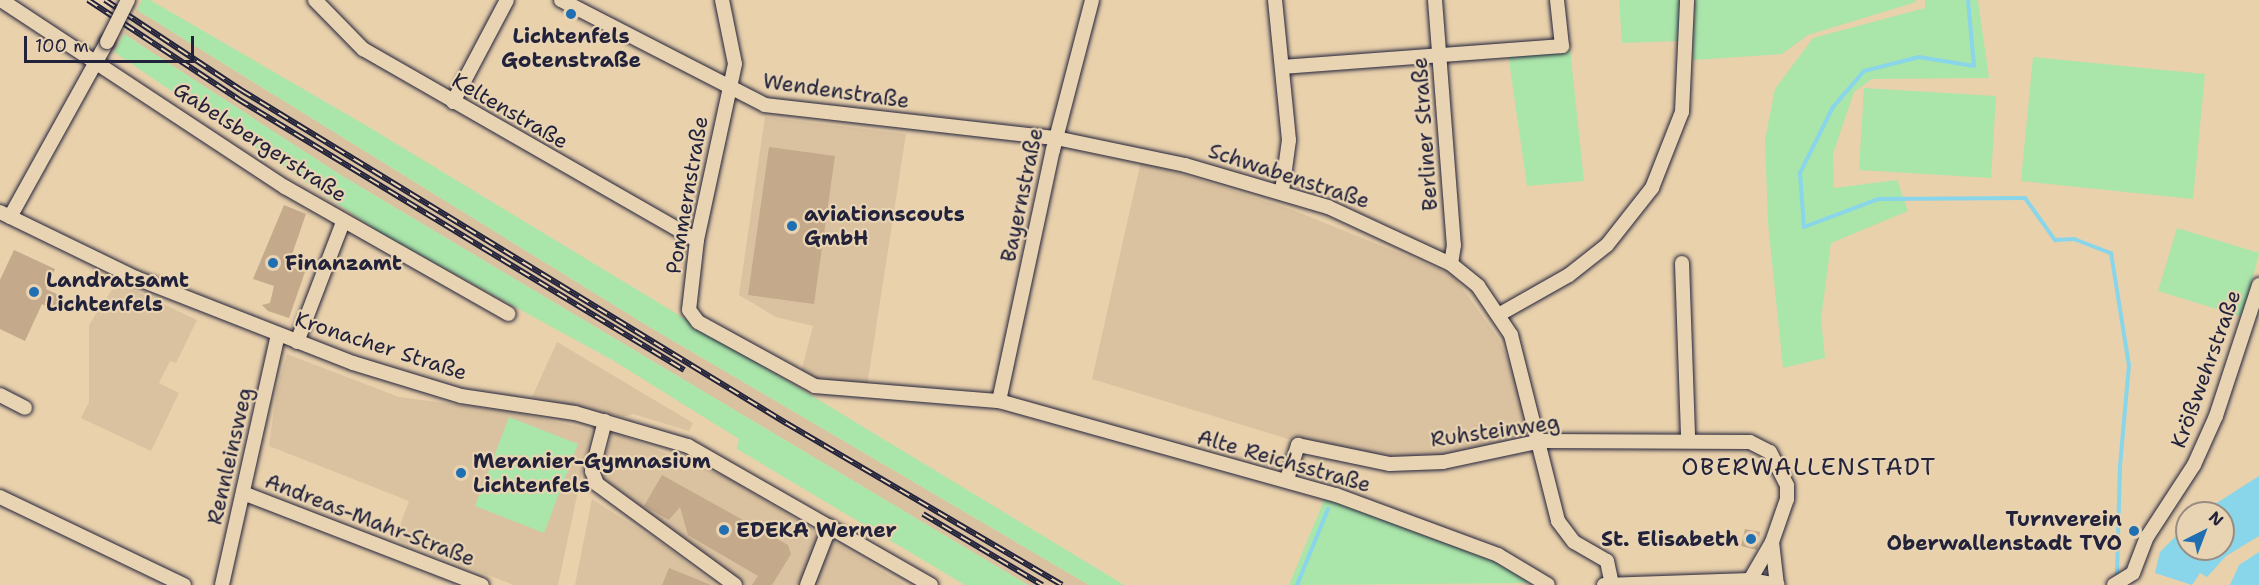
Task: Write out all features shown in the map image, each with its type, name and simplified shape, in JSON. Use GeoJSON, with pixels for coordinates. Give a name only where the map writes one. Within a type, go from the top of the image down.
{"type":"FeatureCollection","features":[{"type":"Feature","properties":{"kind":"street","name":"Gabelsbergerstraße"},"geometry":{"type":"LineString","coordinates":[[2,0],[96,59],[343,222],[509,314]]}},
{"type":"Feature","properties":{"kind":"street"},"geometry":{"type":"LineString","coordinates":[[5,215],[107,42],[128,0]]}},
{"type":"Feature","properties":{"kind":"street","name":"Keltenstraße"},"geometry":{"type":"LineString","coordinates":[[315,0],[348,38],[453,102],[698,240]]}},
{"type":"Feature","properties":{"kind":"street"},"geometry":{"type":"LineString","coordinates":[[453,102],[507,0]]}},
{"type":"Feature","properties":{"kind":"street","name":"Wendenstraße"},"geometry":{"type":"LineString","coordinates":[[561,0],[765,105],[813,113],[1056,138]]}},
{"type":"Feature","properties":{"kind":"street","name":"Pommernstraße"},"geometry":{"type":"LineString","coordinates":[[689,310],[698,240],[735,64],[722,0]]}},
{"type":"Feature","properties":{"kind":"street","name":"Bayernstraße"},"geometry":{"type":"LineString","coordinates":[[999,401],[1056,138],[1092,0]]}},
{"type":"Feature","properties":{"kind":"street"},"geometry":{"type":"LineString","coordinates":[[1278,0],[1289,140],[1282,191]]}},
{"type":"Feature","properties":{"kind":"street","name":"Berliner Straße"},"geometry":{"type":"LineString","coordinates":[[1434,0],[1441,54],[1451,264]]}},
{"type":"Feature","properties":{"kind":"street"},"geometry":{"type":"LineString","coordinates":[[1282,67],[1562,46],[1557,0]]}},
{"type":"Feature","properties":{"kind":"street"},"geometry":{"type":"LineString","coordinates":[[1500,314],[1569,275],[1607,245],[1652,188],[1682,112],[1687,0]]}},
{"type":"Feature","properties":{"kind":"street","name":"Schwabenstraße"},"geometry":{"type":"LineString","coordinates":[[1056,138],[1282,191],[1376,225],[1451,264],[1478,286],[1500,314],[1521,365],[1563,533],[1607,561],[1612,585]]}},
{"type":"Feature","properties":{"kind":"street","name":"Kronacher Straße"},"geometry":{"type":"LineString","coordinates":[[5,215],[136,278],[297,342],[461,396],[605,421],[711,457],[931,585]]}},
{"type":"Feature","properties":{"kind":"street","name":"Gabelsbergerstraße"},"geometry":{"type":"LineString","coordinates":[[297,342],[343,222]]}},
{"type":"Feature","properties":{"kind":"street"},"geometry":{"type":"LineString","coordinates":[[1682,263],[1688,439]]}},
{"type":"Feature","properties":{"kind":"street","name":"Krößwehrstraße"},"geometry":{"type":"LineString","coordinates":[[2114,585],[2133,573],[2147,537],[2194,465],[2216,416],[2259,285]]}},
{"type":"Feature","properties":{"kind":"street","name":"Alte Reichsstraße"},"geometry":{"type":"LineString","coordinates":[[689,310],[698,322],[815,386],[999,401],[1287,479],[1498,555],[1548,585]]}},
{"type":"Feature","properties":{"kind":"street","name":"Rennleinsweg"},"geometry":{"type":"LineString","coordinates":[[222,585],[278,335]]}},
{"type":"Feature","properties":{"kind":"street"},"geometry":{"type":"LineString","coordinates":[[0,395],[25,408]]}},
{"type":"Feature","properties":{"kind":"street"},"geometry":{"type":"LineString","coordinates":[[605,421],[592,471],[597,484],[735,585]]}},
{"type":"Feature","properties":{"kind":"street","name":"Ruhsteinweg"},"geometry":{"type":"LineString","coordinates":[[1287,479],[1298,445],[1390,464],[1443,462],[1541,441],[1688,439],[1750,441],[1770,452],[1785,475],[1787,499],[1772,542]]}},
{"type":"Feature","properties":{"kind":"street","name":"Andreas-Mahr-Straße"},"geometry":{"type":"LineString","coordinates":[[243,493],[482,585]]}},
{"type":"Feature","properties":{"kind":"street"},"geometry":{"type":"LineString","coordinates":[[0,496],[184,585]]}},
{"type":"Feature","properties":{"kind":"street"},"geometry":{"type":"LineString","coordinates":[[807,585],[830,526]]}},
{"type":"Feature","properties":{"kind":"street"},"geometry":{"type":"LineString","coordinates":[[1750,580],[1772,542]]}},
{"type":"Feature","properties":{"kind":"street"},"geometry":{"type":"LineString","coordinates":[[1604,585],[1750,580],[1778,585],[1772,542]]}},
{"type":"Feature","properties":{"kind":"shaded area"},"geometry":{"type":"Polygon","coordinates":[[[137,10],[641,322],[1089,585],[1028,585],[339,174],[124,34],[137,10]]]}},
{"type":"Feature","properties":{"kind":"shaded area"},"geometry":{"type":"Polygon","coordinates":[[[765,117],[906,134],[867,386],[800,376],[813,326],[776,317],[739,295],[765,117]]]}},
{"type":"Feature","properties":{"kind":"shaded area"},"geometry":{"type":"Polygon","coordinates":[[[1141,161],[1293,210],[1453,275],[1498,338],[1516,375],[1531,436],[1437,458],[1400,460],[1308,445],[1092,379],[1141,161]]]}},
{"type":"Feature","properties":{"kind":"shaded area"},"geometry":{"type":"Polygon","coordinates":[[[117,282],[197,320],[176,363],[170,361],[159,383],[179,393],[151,451],[81,418],[89,402],[89,325],[117,282]]]}},
{"type":"Feature","properties":{"kind":"shaded area"},"geometry":{"type":"Polygon","coordinates":[[[557,342],[693,423],[689,431],[633,414],[623,417],[532,397],[557,342]]]}},
{"type":"Feature","properties":{"kind":"shaded area","name":"Meranier-Gymnasium Lichtenfels"},"geometry":{"type":"Polygon","coordinates":[[[287,354],[399,397],[514,412],[591,430],[558,585],[514,585],[395,539],[409,501],[269,446],[277,388],[287,354]]]}},
{"type":"Feature","properties":{"kind":"shaded area"},"geometry":{"type":"Polygon","coordinates":[[[612,432],[728,478],[905,585],[745,585],[606,486],[600,475],[612,432]]]}},
{"type":"Feature","properties":{"kind":"shaded area"},"geometry":{"type":"Polygon","coordinates":[[[592,499],[665,546],[716,585],[575,585],[592,499]]]}},
{"type":"Feature","properties":{"kind":"green space"},"geometry":{"type":"Polygon","coordinates":[[[142,0],[150,0],[367,126],[1124,585],[1089,585],[641,322],[137,10],[142,0]]]}},
{"type":"Feature","properties":{"kind":"green space"},"geometry":{"type":"Polygon","coordinates":[[[1619,0],[1680,0],[1682,41],[1622,43],[1619,0]]]}},
{"type":"Feature","properties":{"kind":"green space"},"geometry":{"type":"Polygon","coordinates":[[[1695,0],[1916,0],[1916,2],[1808,35],[1782,54],[1693,60],[1695,0]]]}},
{"type":"Feature","properties":{"kind":"green space"},"geometry":{"type":"Polygon","coordinates":[[[1925,0],[1978,0],[1989,78],[1872,79],[1854,92],[1833,154],[1834,188],[1897,180],[1908,211],[1831,243],[1821,319],[1825,358],[1783,368],[1768,223],[1765,140],[1775,89],[1813,38],[1925,8],[1925,0]]]}},
{"type":"Feature","properties":{"kind":"green space"},"geometry":{"type":"Polygon","coordinates":[[[124,34],[339,174],[1028,585],[965,585],[737,449],[739,439],[614,361],[382,234],[114,52],[124,34]]]}},
{"type":"Feature","properties":{"kind":"green space"},"geometry":{"type":"Polygon","coordinates":[[[1570,49],[1584,181],[1527,186],[1508,54],[1570,49]]]}},
{"type":"Feature","properties":{"kind":"green space"},"geometry":{"type":"Polygon","coordinates":[[[2033,57],[2205,74],[2193,199],[2021,181],[2033,57]]]}},
{"type":"Feature","properties":{"kind":"green space"},"geometry":{"type":"Polygon","coordinates":[[[1864,88],[1996,96],[1991,178],[1859,170],[1864,88]]]}},
{"type":"Feature","properties":{"kind":"green space"},"geometry":{"type":"Polygon","coordinates":[[[2177,228],[2259,253],[2243,317],[2158,291],[2177,228]]]}},
{"type":"Feature","properties":{"kind":"green space"},"geometry":{"type":"Polygon","coordinates":[[[509,417],[578,444],[544,533],[475,506],[509,417]]]}},
{"type":"Feature","properties":{"kind":"green space"},"geometry":{"type":"Polygon","coordinates":[[[1325,498],[1517,570],[1532,583],[1289,585],[1325,498]]]}},
{"type":"Feature","properties":{"kind":"water"},"geometry":{"type":"Polygon","coordinates":[[[2259,476],[2259,536],[2235,551],[2235,501],[2220,501],[2259,476]]]}},
{"type":"Feature","properties":{"kind":"water"},"geometry":{"type":"Polygon","coordinates":[[[2175,537],[2175,561],[2221,561],[2207,577],[2200,573],[2192,585],[2155,573],[2160,552],[2175,537]]]}},
{"type":"Feature","properties":{"kind":"water"},"geometry":{"type":"Polygon","coordinates":[[[2259,552],[2259,585],[2230,585],[2239,565],[2259,552]]]}},
{"type":"Feature","properties":{"kind":"building","name":"aviationscouts GmbH"},"geometry":{"type":"Polygon","coordinates":[[[769,147],[835,156],[814,304],[748,295],[769,147]]]}},
{"type":"Feature","properties":{"kind":"building","name":"Finanzamt"},"geometry":{"type":"Polygon","coordinates":[[[284,205],[306,214],[288,266],[305,272],[289,318],[268,311],[262,305],[270,303],[274,286],[253,279],[284,205]]]}},
{"type":"Feature","properties":{"kind":"building","name":"Landratsamt Lichtenfels"},"geometry":{"type":"Polygon","coordinates":[[[14,250],[55,269],[46,289],[61,296],[54,310],[42,304],[25,341],[0,329],[0,280],[14,250]]]}},
{"type":"Feature","properties":{"kind":"building","name":"EDEKA Werner"},"geometry":{"type":"Polygon","coordinates":[[[662,475],[788,545],[791,554],[772,585],[752,585],[758,576],[688,535],[680,507],[669,520],[644,506],[662,475]]]}},
{"type":"Feature","properties":{"kind":"building","name":"St. Elisabeth"},"geometry":{"type":"Polygon","coordinates":[[[1745,529],[1760,532],[1757,550],[1741,546],[1745,529]]]}},
{"type":"Feature","properties":{"kind":"building"},"geometry":{"type":"Polygon","coordinates":[[[669,568],[711,585],[662,585],[669,568]]]}},
{"type":"Feature","properties":{"kind":"waterway"},"geometry":{"type":"LineString","coordinates":[[1968,0],[1974,66],[1919,57],[1864,71],[1833,107],[1800,173],[1804,227],[1878,199],[2025,198],[2055,240],[2074,239],[2111,253],[2129,365],[2120,466],[2117,574]]}},
{"type":"Feature","properties":{"kind":"waterway"},"geometry":{"type":"LineString","coordinates":[[1297,585],[1328,509]]}},
{"type":"Feature","properties":{"kind":"railway"},"geometry":{"type":"LineString","coordinates":[[88,0],[238,99],[684,370]]}},
{"type":"Feature","properties":{"kind":"railway"},"geometry":{"type":"LineString","coordinates":[[105,0],[241,90],[786,423],[1062,585]]}},
{"type":"Feature","properties":{"kind":"railway"},"geometry":{"type":"LineString","coordinates":[[923,514],[1042,585]]}},
{"type":"Feature","properties":{"kind":"place","name":"Lichtenfels Gotenstraße"},"geometry":{"type":"Point","coordinates":[571,14]}},
{"type":"Feature","properties":{"kind":"place","name":"aviationscouts GmbH"},"geometry":{"type":"Point","coordinates":[792,226]}},
{"type":"Feature","properties":{"kind":"place","name":"Finanzamt"},"geometry":{"type":"Point","coordinates":[273,263]}},
{"type":"Feature","properties":{"kind":"place","name":"Landratsamt Lichtenfels"},"geometry":{"type":"Point","coordinates":[34,292]}},
{"type":"Feature","properties":{"kind":"place","name":"Meranier-Gymnasium Lichtenfels"},"geometry":{"type":"Point","coordinates":[461,473]}},
{"type":"Feature","properties":{"kind":"place","name":"EDEKA Werner"},"geometry":{"type":"Point","coordinates":[724,530]}},
{"type":"Feature","properties":{"kind":"place","name":"Turnverein Oberwallenstadt TVO"},"geometry":{"type":"Point","coordinates":[2134,531]}},
{"type":"Feature","properties":{"kind":"place","name":"St. Elisabeth"},"geometry":{"type":"Point","coordinates":[1751,539]}},
{"type":"Feature","properties":{"kind":"district","name":"OBERWALLENSTADT"},"geometry":{"type":"Point","coordinates":[1809,468]}}]}
